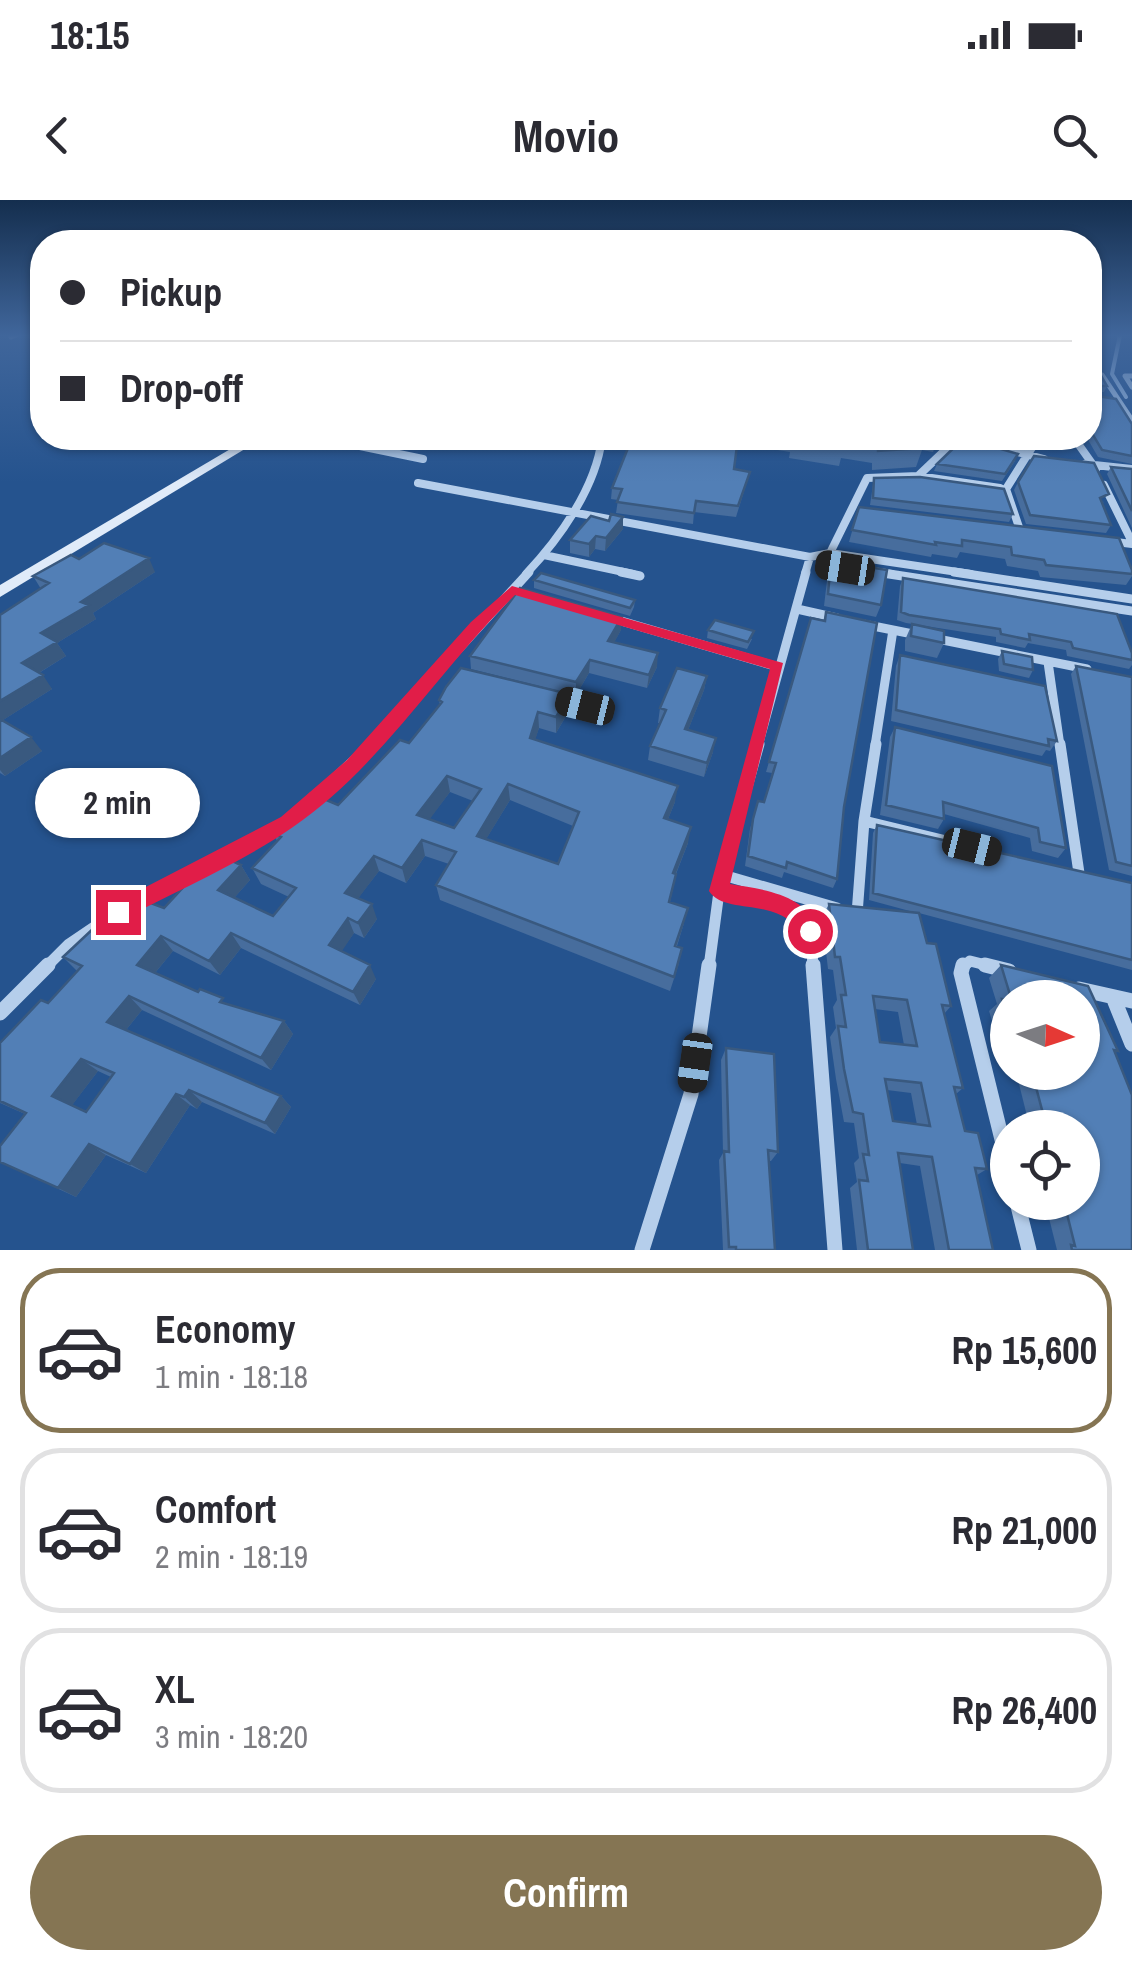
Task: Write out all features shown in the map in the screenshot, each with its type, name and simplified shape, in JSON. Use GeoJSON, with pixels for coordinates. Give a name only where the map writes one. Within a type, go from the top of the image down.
{"type":"FeatureCollection","features":[{"type":"Feature","properties":{"kind":"street"},"geometry":{"type":"LineString","coordinates":[[1108,384],[1132,420]]}},
{"type":"Feature","properties":{"kind":"street"},"geometry":{"type":"LineString","coordinates":[[1104,398],[1118,399]]}},
{"type":"Feature","properties":{"kind":"street"},"geometry":{"type":"LineString","coordinates":[[0,592],[237,450]]}},
{"type":"Feature","properties":{"kind":"street"},"geometry":{"type":"LineString","coordinates":[[379,450],[423,459]]}},
{"type":"Feature","properties":{"kind":"street"},"geometry":{"type":"LineString","coordinates":[[0,1014],[69,944],[118,912],[287,822],[353,765],[544,554],[573,512],[601,450]]}},
{"type":"Feature","properties":{"kind":"street"},"geometry":{"type":"LineString","coordinates":[[918,476],[946,450]]}},
{"type":"Feature","properties":{"kind":"street"},"geometry":{"type":"LineString","coordinates":[[1003,450],[1059,461]]}},
{"type":"Feature","properties":{"kind":"street"},"geometry":{"type":"LineString","coordinates":[[1020,530],[1006,489],[1029,450]]}},
{"type":"Feature","properties":{"kind":"street"},"geometry":{"type":"LineString","coordinates":[[1083,450],[1132,543]]}},
{"type":"Feature","properties":{"kind":"street"},"geometry":{"type":"LineString","coordinates":[[920,460],[933,462]]}},
{"type":"Feature","properties":{"kind":"street"},"geometry":{"type":"LineString","coordinates":[[1077,463],[1132,470]]}},
{"type":"Feature","properties":{"kind":"street"},"geometry":{"type":"LineString","coordinates":[[830,553],[867,478],[918,476],[1006,489]]}},
{"type":"Feature","properties":{"kind":"street"},"geometry":{"type":"LineString","coordinates":[[418,483],[828,565]]}},
{"type":"Feature","properties":{"kind":"street"},"geometry":{"type":"LineString","coordinates":[[852,510],[871,512]]}},
{"type":"Feature","properties":{"kind":"street"},"geometry":{"type":"LineString","coordinates":[[1002,528],[1039,532]]}},
{"type":"Feature","properties":{"kind":"street"},"geometry":{"type":"LineString","coordinates":[[1095,540],[1132,543]]}},
{"type":"Feature","properties":{"kind":"street"},"geometry":{"type":"LineString","coordinates":[[810,559],[830,553],[1132,599]]}},
{"type":"Feature","properties":{"kind":"street"},"geometry":{"type":"LineString","coordinates":[[544,554],[640,576]]}},
{"type":"Feature","properties":{"kind":"street"},"geometry":{"type":"LineString","coordinates":[[642,1250],[691,1094],[721,883],[810,559]]}},
{"type":"Feature","properties":{"kind":"street"},"geometry":{"type":"LineString","coordinates":[[866,571],[1132,611]]}},
{"type":"Feature","properties":{"kind":"street"},"geometry":{"type":"LineString","coordinates":[[512,590],[530,596]]}},
{"type":"Feature","properties":{"kind":"street"},"geometry":{"type":"LineString","coordinates":[[797,610],[1098,672]]}},
{"type":"Feature","properties":{"kind":"street"},"geometry":{"type":"LineString","coordinates":[[603,616],[778,667]]}},
{"type":"Feature","properties":{"kind":"street"},"geometry":{"type":"LineString","coordinates":[[721,883],[858,914],[864,820],[892,630]]}},
{"type":"Feature","properties":{"kind":"street"},"geometry":{"type":"LineString","coordinates":[[888,656],[904,660]]}},
{"type":"Feature","properties":{"kind":"street"},"geometry":{"type":"LineString","coordinates":[[1048,662],[1079,873]]}},
{"type":"Feature","properties":{"kind":"street"},"geometry":{"type":"LineString","coordinates":[[440,670],[458,674]]}},
{"type":"Feature","properties":{"kind":"street"},"geometry":{"type":"LineString","coordinates":[[1035,688],[1052,692]]}},
{"type":"Feature","properties":{"kind":"street"},"geometry":{"type":"LineString","coordinates":[[549,697],[585,706]]}},
{"type":"Feature","properties":{"kind":"street"},"geometry":{"type":"LineString","coordinates":[[878,726],[897,730]]}},
{"type":"Feature","properties":{"kind":"street"},"geometry":{"type":"LineString","coordinates":[[1046,766],[1064,770]]}},
{"type":"Feature","properties":{"kind":"street"},"geometry":{"type":"LineString","coordinates":[[864,820],[990,851]]}},
{"type":"Feature","properties":{"kind":"street"},"geometry":{"type":"LineString","coordinates":[[1061,868],[1097,877]]}},
{"type":"Feature","properties":{"kind":"street"},"geometry":{"type":"LineString","coordinates":[[721,883],[775,900],[804,918],[810,931],[835,1250]]}},
{"type":"Feature","properties":{"kind":"street"},"geometry":{"type":"LineString","coordinates":[[994,1110],[960,973],[964,963],[970,961],[1024,975]]}},
{"type":"Feature","properties":{"kind":"street"},"geometry":{"type":"LineString","coordinates":[[1100,994],[1132,1001]]}},
{"type":"Feature","properties":{"kind":"street"},"geometry":{"type":"LineString","coordinates":[[1112,997],[1132,1044]]}},
{"type":"Feature","properties":{"kind":"street"},"geometry":{"type":"LineString","coordinates":[[1022,1220],[1029,1250]]}},
{"type":"Feature","properties":{"kind":"building"},"geometry":{"type":"Polygon","coordinates":[[[1102,397],[1116,399],[1132,424],[1132,456],[1102,450],[1102,397]]]}},
{"type":"Feature","properties":{"kind":"building"},"geometry":{"type":"Polygon","coordinates":[[[627,450],[736,450],[734,469],[750,472],[738,506],[696,501],[694,513],[617,502],[622,489],[612,488],[627,450]]]}},
{"type":"Feature","properties":{"kind":"building"},"geometry":{"type":"Polygon","coordinates":[[[952,450],[1004,450],[1018,454],[1005,474],[937,464],[952,450]]]}},
{"type":"Feature","properties":{"kind":"building"},"geometry":{"type":"Polygon","coordinates":[[[1034,456],[1094,463],[1109,494],[1100,498],[1111,525],[1030,515],[1018,482],[1034,456]]]}},
{"type":"Feature","properties":{"kind":"building"},"geometry":{"type":"Polygon","coordinates":[[[1111,467],[1132,469],[1132,511],[1111,467]]]}},
{"type":"Feature","properties":{"kind":"building"},"geometry":{"type":"Polygon","coordinates":[[[920,477],[1004,489],[1013,514],[873,498],[874,478],[920,477]]]}},
{"type":"Feature","properties":{"kind":"building"},"geometry":{"type":"Polygon","coordinates":[[[859,507],[1119,538],[1132,574],[1046,565],[1044,560],[1012,555],[1011,547],[962,540],[962,546],[935,542],[936,545],[852,530],[859,507]]]}},
{"type":"Feature","properties":{"kind":"building"},"geometry":{"type":"Polygon","coordinates":[[[611,514],[623,517],[606,538],[596,536],[589,544],[570,540],[591,516],[609,521],[611,514]]]}},
{"type":"Feature","properties":{"kind":"building"},"geometry":{"type":"Polygon","coordinates":[[[104,543],[149,558],[81,602],[89,605],[41,633],[57,642],[22,663],[43,675],[0,701],[0,615],[49,583],[33,576],[71,555],[79,559],[104,543]]]}},
{"type":"Feature","properties":{"kind":"building"},"geometry":{"type":"Polygon","coordinates":[[[831,561],[887,570],[881,605],[828,594],[831,561]]]}},
{"type":"Feature","properties":{"kind":"building"},"geometry":{"type":"Polygon","coordinates":[[[541,573],[635,600],[630,608],[534,580],[541,573]]]}},
{"type":"Feature","properties":{"kind":"building"},"geometry":{"type":"Polygon","coordinates":[[[903,578],[1117,614],[1132,660],[1073,648],[1071,642],[1029,634],[1030,640],[1001,634],[1000,629],[909,615],[901,612],[903,578]]]}},
{"type":"Feature","properties":{"kind":"building"},"geometry":{"type":"Polygon","coordinates":[[[520,588],[622,617],[608,641],[658,653],[649,675],[590,660],[576,682],[470,656],[520,588]]]}},
{"type":"Feature","properties":{"kind":"building"},"geometry":{"type":"Polygon","coordinates":[[[826,612],[877,623],[844,807],[837,879],[787,862],[786,868],[748,856],[753,819],[758,801],[764,802],[776,763],[769,762],[811,618],[825,621],[826,612]]]}},
{"type":"Feature","properties":{"kind":"building"},"geometry":{"type":"Polygon","coordinates":[[[715,620],[754,631],[748,642],[708,630],[715,620]]]}},
{"type":"Feature","properties":{"kind":"building"},"geometry":{"type":"Polygon","coordinates":[[[912,624],[944,631],[944,643],[911,636],[912,624]]]}},
{"type":"Feature","properties":{"kind":"building"},"geometry":{"type":"Polygon","coordinates":[[[1002,651],[1032,657],[1033,670],[1004,664],[1002,651]]]}},
{"type":"Feature","properties":{"kind":"building"},"geometry":{"type":"Polygon","coordinates":[[[900,655],[1045,686],[1057,741],[1048,739],[1049,746],[896,710],[900,655]]]}},
{"type":"Feature","properties":{"kind":"building"},"geometry":{"type":"Polygon","coordinates":[[[1076,666],[1132,677],[1132,866],[1116,862],[1076,666]]]}},
{"type":"Feature","properties":{"kind":"building"},"geometry":{"type":"Polygon","coordinates":[[[461,668],[569,694],[556,717],[538,712],[530,738],[678,786],[664,818],[691,827],[673,873],[676,874],[669,902],[688,908],[675,946],[682,948],[674,977],[436,885],[456,852],[422,840],[402,868],[374,856],[345,893],[372,904],[358,923],[348,918],[329,945],[370,965],[353,992],[231,933],[209,961],[161,936],[137,965],[198,992],[200,989],[223,998],[220,1002],[284,1021],[261,1058],[129,996],[107,1022],[281,1096],[265,1123],[189,1090],[184,1097],[176,1094],[130,1164],[89,1144],[58,1188],[0,1162],[0,1146],[26,1113],[0,1101],[0,1043],[41,1000],[48,1003],[82,966],[63,957],[129,895],[164,908],[215,853],[241,865],[218,890],[273,916],[296,888],[252,868],[281,837],[274,834],[310,793],[338,805],[400,740],[409,743],[442,702],[439,700],[461,668]],[[447,776],[417,815],[454,828],[481,789],[447,776]],[[508,784],[477,836],[558,864],[579,812],[508,784]],[[81,1059],[52,1096],[86,1112],[114,1073],[81,1059]]]}},
{"type":"Feature","properties":{"kind":"building"},"geometry":{"type":"Polygon","coordinates":[[[677,668],[707,676],[685,729],[716,738],[707,763],[650,746],[666,710],[660,708],[677,668]]]}},
{"type":"Feature","properties":{"kind":"building"},"geometry":{"type":"Polygon","coordinates":[[[0,719],[31,737],[0,758],[0,719]]]}},
{"type":"Feature","properties":{"kind":"building"},"geometry":{"type":"Polygon","coordinates":[[[895,727],[1052,766],[1066,848],[1040,842],[1038,828],[943,802],[944,819],[886,805],[895,727]]]}},
{"type":"Feature","properties":{"kind":"building"},"geometry":{"type":"Polygon","coordinates":[[[877,825],[1132,883],[1132,960],[873,893],[877,825]]]}},
{"type":"Feature","properties":{"kind":"building"},"geometry":{"type":"Polygon","coordinates":[[[829,904],[919,913],[927,943],[936,944],[951,1006],[942,1005],[963,1088],[954,1087],[965,1131],[978,1133],[987,1169],[975,1168],[993,1250],[949,1250],[932,1157],[898,1153],[913,1250],[868,1250],[859,1180],[868,1181],[863,1154],[869,1155],[863,1114],[853,1112],[844,1069],[838,1026],[846,1027],[841,995],[846,995],[840,957],[835,957],[829,904]],[[873,996],[880,1042],[917,1046],[907,1000],[873,996]],[[885,1079],[893,1121],[930,1126],[921,1083],[885,1079]]]}},
{"type":"Feature","properties":{"kind":"building"},"geometry":{"type":"Polygon","coordinates":[[[1001,965],[1063,980],[1006,980],[1001,965]]]}},
{"type":"Feature","properties":{"kind":"building"},"geometry":{"type":"Polygon","coordinates":[[[1100,1012],[1132,1095],[1132,1250],[1072,1250],[1071,1245],[1075,1246],[1068,1220],[1100,1220],[1100,1110],[1042,1110],[1037,1090],[1100,1090],[1100,1012]]]}},
{"type":"Feature","properties":{"kind":"building"},"geometry":{"type":"Polygon","coordinates":[[[726,1048],[774,1054],[778,1152],[768,1150],[775,1250],[729,1247],[724,1151],[729,1152],[726,1048]]]}},
{"type":"Feature","properties":{"kind":"waterway"},"geometry":{"type":"LineString","coordinates":[[1118,384],[1126,397]]}},
{"type":"Feature","properties":{"kind":"route"},"geometry":{"type":"LineString","coordinates":[[118,912],[287,822],[353,765],[476,625],[512,590],[778,667],[718,891],[775,900],[804,918],[810,931]]}}]}
